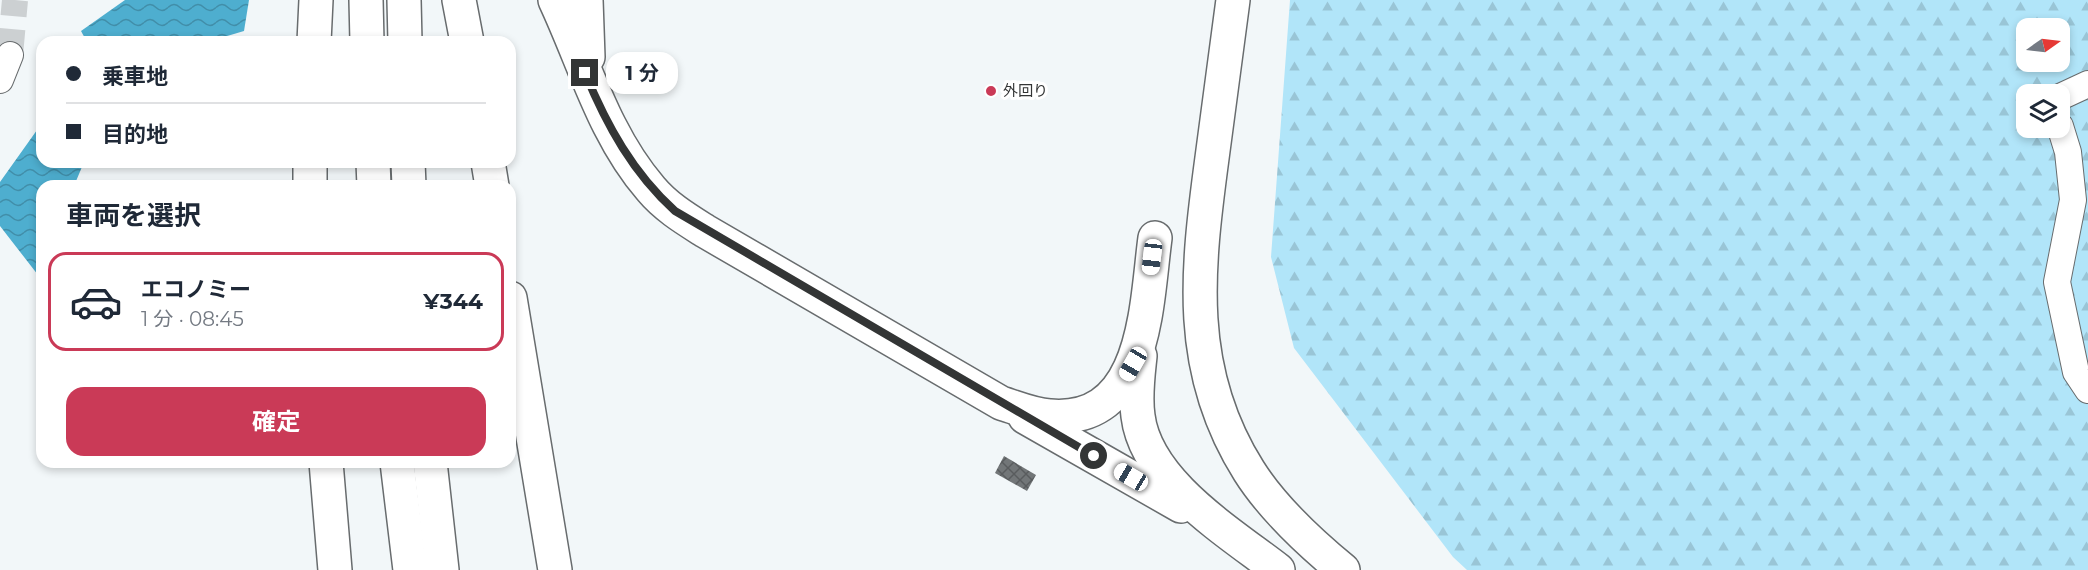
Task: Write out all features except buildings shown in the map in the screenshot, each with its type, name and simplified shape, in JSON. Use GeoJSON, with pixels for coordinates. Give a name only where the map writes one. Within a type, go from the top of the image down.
{"type":"FeatureCollection","features":[{"type":"Feature","properties":{"kind":"highway"},"geometry":{"type":"LineString","coordinates":[[314,36],[316,0]]}},
{"type":"Feature","properties":{"kind":"highway"},"geometry":{"type":"LineString","coordinates":[[366,0],[367,36]]}},
{"type":"Feature","properties":{"kind":"highway"},"geometry":{"type":"LineString","coordinates":[[404,0],[405,36]]}},
{"type":"Feature","properties":{"kind":"highway"},"geometry":{"type":"LineString","coordinates":[[459,0],[466,36]]}},
{"type":"Feature","properties":{"kind":"highway"},"geometry":{"type":"LineString","coordinates":[[555,0],[594,94],[634,167],[652,190],[675,211],[1001,403],[1232,535]]}},
{"type":"Feature","properties":{"kind":"highway"},"geometry":{"type":"LineString","coordinates":[[586,0],[587,52],[594,94]]}},
{"type":"Feature","properties":{"kind":"highway"},"geometry":{"type":"LineString","coordinates":[[1233,0],[1202,236],[1199,317],[1203,351],[1222,417],[1234,446],[1250,474],[1297,529],[1343,570]]}},
{"type":"Feature","properties":{"kind":"highway"},"geometry":{"type":"LineString","coordinates":[[1155,238],[1137,389],[1138,417],[1143,438],[1154,461],[1171,482],[1232,535],[1278,570]]}},
{"type":"Feature","properties":{"kind":"highway"},"geometry":{"type":"LineString","coordinates":[[516,335],[554,568]]}},
{"type":"Feature","properties":{"kind":"highway"},"geometry":{"type":"LineString","coordinates":[[1001,403],[1050,416],[1081,413],[1095,407],[1121,385],[1133,364],[1142,335]]}},
{"type":"Feature","properties":{"kind":"highway"},"geometry":{"type":"LineString","coordinates":[[326,468],[335,570]]}},
{"type":"Feature","properties":{"kind":"highway"},"geometry":{"type":"LineString","coordinates":[[398,468],[410,570]]}},
{"type":"Feature","properties":{"kind":"highway"},"geometry":{"type":"LineString","coordinates":[[431,468],[442,570]]}},
{"type":"Feature","properties":{"kind":"street"},"geometry":{"type":"LineString","coordinates":[[0,80],[10,55]]}},
{"type":"Feature","properties":{"kind":"street"},"geometry":{"type":"LineString","coordinates":[[2070,92],[2088,84]]}},
{"type":"Feature","properties":{"kind":"street"},"geometry":{"type":"LineString","coordinates":[[2063,138],[2073,200],[2057,282],[2076,372],[2088,390]]}},
{"type":"Feature","properties":{"kind":"green space"},"geometry":{"type":"Polygon","coordinates":[[[1290,0],[2088,0],[2088,570],[1467,570],[1453,557],[1294,348],[1271,257],[1290,0]]]}},
{"type":"Feature","properties":{"kind":"water"},"geometry":{"type":"Polygon","coordinates":[[[125,0],[249,0],[244,31],[227,36],[84,36],[81,31],[125,0]]]}},
{"type":"Feature","properties":{"kind":"water"},"geometry":{"type":"Polygon","coordinates":[[[36,131],[36,168],[82,168],[76,180],[36,180],[36,272],[0,226],[0,182],[36,131]]]}},
{"type":"Feature","properties":{"kind":"tunnel"},"geometry":{"type":"LineString","coordinates":[[10,55],[15,0]]}},
{"type":"Feature","properties":{"kind":"place","name":"外回り"},"geometry":{"type":"Point","coordinates":[991,91]}},
{"type":"Feature","properties":{"kind":"route"},"geometry":{"type":"LineString","coordinates":[[585,73],[616,138],[634,167],[652,190],[675,211],[725,243],[1094,456]]}}]}
